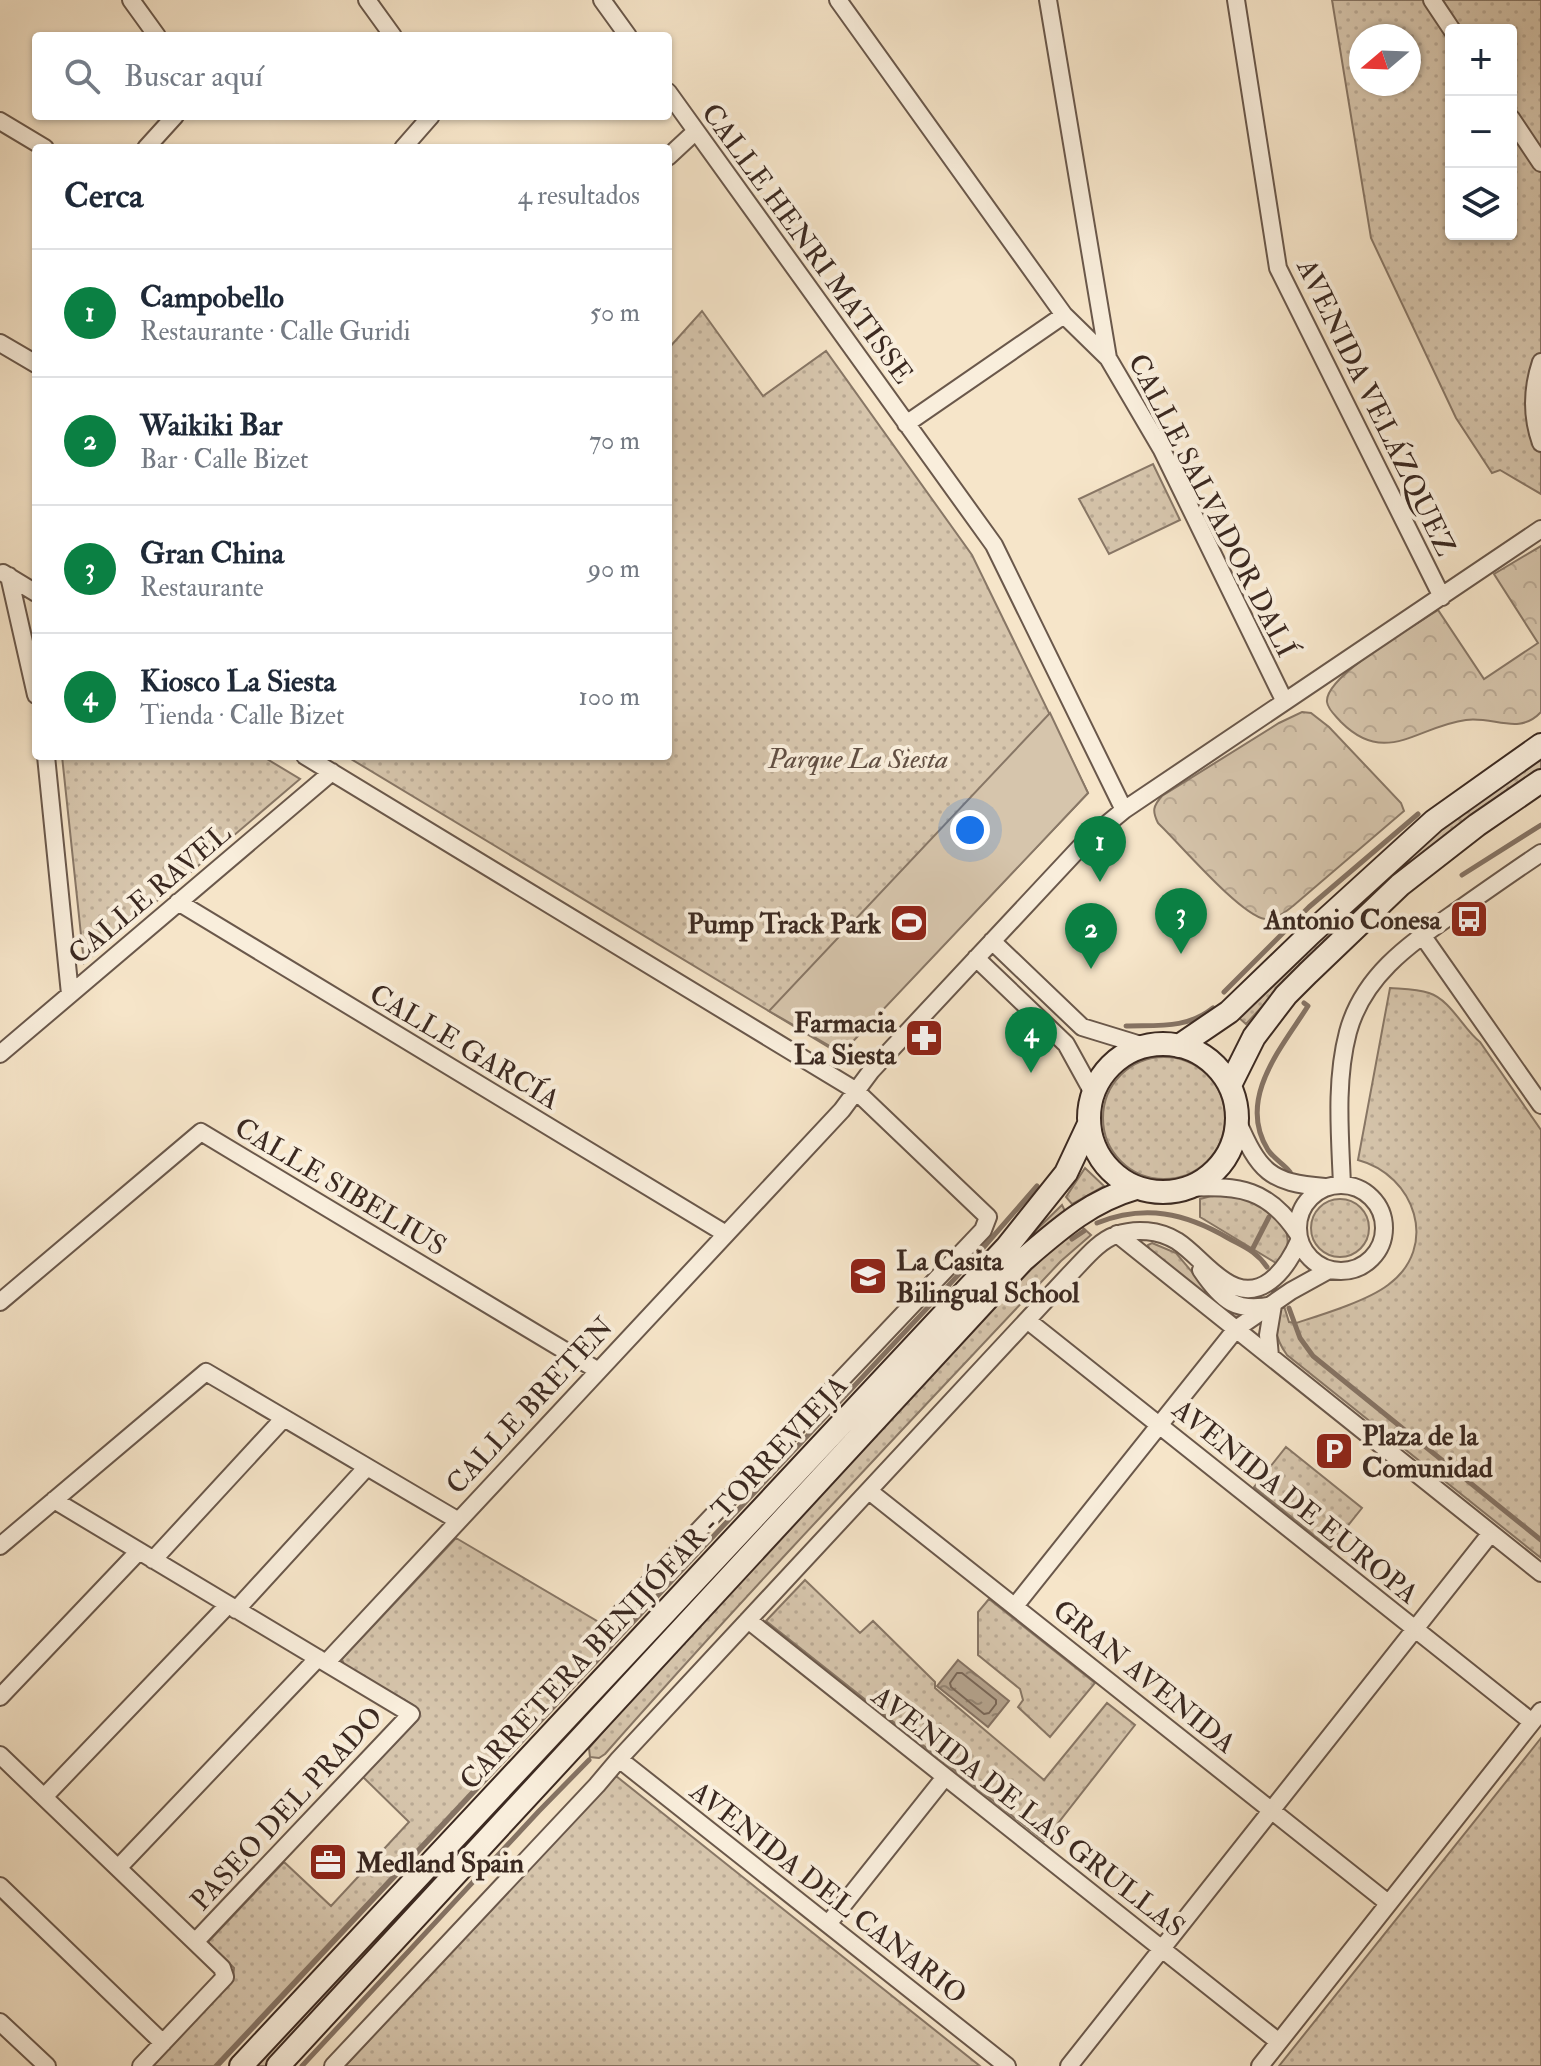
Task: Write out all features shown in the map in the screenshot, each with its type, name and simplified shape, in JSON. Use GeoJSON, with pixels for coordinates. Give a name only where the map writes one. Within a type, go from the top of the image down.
{"type":"FeatureCollection","features":[{"type":"Feature","properties":{"kind":"main road"},"geometry":{"type":"LineString","coordinates":[[1179,1046],[1229,1012],[1434,821],[1541,745]]}},
{"type":"Feature","properties":{"kind":"main road"},"geometry":{"type":"LineString","coordinates":[[1230,1085],[1260,1028],[1308,973],[1400,885],[1477,825],[1541,781]]}},
{"type":"Feature","properties":{"kind":"main road"},"geometry":{"type":"LineString","coordinates":[[1144,1046],[1179,1046],[1214,1064],[1230,1085],[1237,1120],[1234,1142],[1224,1162],[1208,1178],[1189,1188],[1162,1193],[1136,1188],[1107,1167],[1094,1147],[1089,1124],[1093,1093],[1113,1063],[1144,1046]]}},
{"type":"Feature","properties":{"kind":"main road","name":"CARRETERA BENIJÓFAR - TORREVIEJA"},"geometry":{"type":"LineString","coordinates":[[241,2066],[1006,1248],[1066,1173],[1089,1124]]}},
{"type":"Feature","properties":{"kind":"main road","name":"CARRETERA BENIJÓFAR - TORREVIEJA"},"geometry":{"type":"LineString","coordinates":[[278,2066],[1023,1260],[1084,1209],[1136,1188]]}},
{"type":"Feature","properties":{"kind":"street"},"geometry":{"type":"LineString","coordinates":[[131,0],[154,32]]}},
{"type":"Feature","properties":{"kind":"street"},"geometry":{"type":"LineString","coordinates":[[367,0],[390,32]]}},
{"type":"Feature","properties":{"kind":"street"},"geometry":{"type":"LineString","coordinates":[[602,0],[625,32]]}},
{"type":"Feature","properties":{"kind":"street"},"geometry":{"type":"LineString","coordinates":[[838,0],[1064,315],[1108,358]]}},
{"type":"Feature","properties":{"kind":"street","name":"CALLE SALVADOR DALÍ"},"geometry":{"type":"LineString","coordinates":[[1048,0],[1108,358],[1162,450],[1284,700]]}},
{"type":"Feature","properties":{"kind":"street","name":"AVENIDA VELÁZQUEZ"},"geometry":{"type":"LineString","coordinates":[[1236,0],[1278,268],[1442,597]]}},
{"type":"Feature","properties":{"kind":"street"},"geometry":{"type":"LineString","coordinates":[[1432,0],[1448,24]]}},
{"type":"Feature","properties":{"kind":"street","name":"CALLE HENRI MATISSE"},"geometry":{"type":"LineString","coordinates":[[672,98],[994,545],[1124,810]]}},
{"type":"Feature","properties":{"kind":"street"},"geometry":{"type":"LineString","coordinates":[[150,144],[171,120]]}},
{"type":"Feature","properties":{"kind":"street"},"geometry":{"type":"LineString","coordinates":[[406,144],[428,120]]}},
{"type":"Feature","properties":{"kind":"street"},"geometry":{"type":"LineString","coordinates":[[0,121],[38,144]]}},
{"type":"Feature","properties":{"kind":"street"},"geometry":{"type":"LineString","coordinates":[[1517,127],[1541,163]]}},
{"type":"Feature","properties":{"kind":"street"},"geometry":{"type":"LineString","coordinates":[[672,153],[696,131]]}},
{"type":"Feature","properties":{"kind":"street","name":"CALLE HENRI MATISSE"},"geometry":{"type":"LineString","coordinates":[[906,424],[1064,315]]}},
{"type":"Feature","properties":{"kind":"street"},"geometry":{"type":"LineString","coordinates":[[0,343],[32,362]]}},
{"type":"Feature","properties":{"kind":"street"},"geometry":{"type":"LineString","coordinates":[[1541,362],[1536,376],[1533,407],[1541,443]]}},
{"type":"Feature","properties":{"kind":"street","name":"CALLE BRETEN"},"geometry":{"type":"LineString","coordinates":[[0,1546],[206,1372],[457,1520],[835,1117],[855,1090],[1077,850],[1124,810],[1541,529]]}},
{"type":"Feature","properties":{"kind":"street"},"geometry":{"type":"LineString","coordinates":[[4,574],[32,591]]}},
{"type":"Feature","properties":{"kind":"street"},"geometry":{"type":"LineString","coordinates":[[4,574],[32,680]]}},
{"type":"Feature","properties":{"kind":"street"},"geometry":{"type":"LineString","coordinates":[[46,760],[70,994]]}},
{"type":"Feature","properties":{"kind":"street"},"geometry":{"type":"LineString","coordinates":[[312,760],[855,1090],[988,1217],[983,1230],[610,1624]]}},
{"type":"Feature","properties":{"kind":"street","name":"CALLE RAVEL"},"geometry":{"type":"LineString","coordinates":[[0,1054],[332,772]]}},
{"type":"Feature","properties":{"kind":"street"},"geometry":{"type":"LineString","coordinates":[[1334,1186],[1348,1032],[1372,982],[1402,950],[1541,853]]}},
{"type":"Feature","properties":{"kind":"street","name":"CALLE GARCÍA"},"geometry":{"type":"LineString","coordinates":[[178,902],[726,1234]]}},
{"type":"Feature","properties":{"kind":"street"},"geometry":{"type":"LineString","coordinates":[[1422,935],[1541,1105]]}},
{"type":"Feature","properties":{"kind":"street"},"geometry":{"type":"LineString","coordinates":[[992,941],[1082,1027],[1144,1046]]}},
{"type":"Feature","properties":{"kind":"street"},"geometry":{"type":"LineString","coordinates":[[976,958],[1066,1044],[1093,1093]]}},
{"type":"Feature","properties":{"kind":"street"},"geometry":{"type":"LineString","coordinates":[[1015,1606],[1236,1329],[1291,1291],[1329,1270],[1353,1270],[1364,1265],[1380,1247],[1384,1235],[1380,1211],[1374,1200],[1354,1187],[1301,1185],[1274,1176],[1252,1153],[1237,1120]]}},
{"type":"Feature","properties":{"kind":"street","name":"CALLE SIBELIUS"},"geometry":{"type":"LineString","coordinates":[[0,1302],[201,1132],[597,1370]]}},
{"type":"Feature","properties":{"kind":"street"},"geometry":{"type":"LineString","coordinates":[[1189,1188],[1223,1186],[1257,1195],[1279,1210],[1310,1259],[1329,1270]]}},
{"type":"Feature","properties":{"kind":"street"},"geometry":{"type":"LineString","coordinates":[[333,2066],[1104,1241],[1117,1234],[1158,1233],[1179,1243],[1227,1283],[1254,1289],[1273,1281],[1282,1272],[1298,1238],[1297,1224],[1304,1205],[1318,1191],[1334,1186]]}},
{"type":"Feature","properties":{"kind":"street"},"geometry":{"type":"LineString","coordinates":[[1117,1234],[1541,1573]]}},
{"type":"Feature","properties":{"kind":"street"},"geometry":{"type":"LineString","coordinates":[[1190,1252],[1208,1280],[1228,1301],[1248,1309],[1273,1305]]}},
{"type":"Feature","properties":{"kind":"street"},"geometry":{"type":"LineString","coordinates":[[1270,1356],[1268,1335],[1273,1305]]}},
{"type":"Feature","properties":{"kind":"street","name":"AVENIDA DE EUROPA"},"geometry":{"type":"LineString","coordinates":[[1027,1320],[1415,1629],[1536,1717]]}},
{"type":"Feature","properties":{"kind":"street"},"geometry":{"type":"LineString","coordinates":[[0,1697],[284,1418]]}},
{"type":"Feature","properties":{"kind":"street"},"geometry":{"type":"LineString","coordinates":[[44,1797],[367,1467]]}},
{"type":"Feature","properties":{"kind":"street","name":"GRAN AVENIDA"},"geometry":{"type":"LineString","coordinates":[[869,1491],[1388,1903]]}},
{"type":"Feature","properties":{"kind":"street","name":"PASEO DEL PRADO"},"geometry":{"type":"LineString","coordinates":[[54,1500],[411,1714],[195,1942],[222,1968],[225,1977],[141,2066]]}},
{"type":"Feature","properties":{"kind":"street"},"geometry":{"type":"LineString","coordinates":[[118,1868],[457,1520]]}},
{"type":"Feature","properties":{"kind":"street"},"geometry":{"type":"LineString","coordinates":[[1069,2066],[1491,1533]]}},
{"type":"Feature","properties":{"kind":"street","name":"AVENIDA DE LAS GRULLAS"},"geometry":{"type":"LineString","coordinates":[[748,1620],[1279,2042]]}},
{"type":"Feature","properties":{"kind":"street"},"geometry":{"type":"LineString","coordinates":[[1260,2066],[1536,1717]]}},
{"type":"Feature","properties":{"kind":"street"},"geometry":{"type":"LineString","coordinates":[[0,1755],[195,1942]]}},
{"type":"Feature","properties":{"kind":"street","name":"AVENIDA DEL CANARIO"},"geometry":{"type":"LineString","coordinates":[[619,1759],[1007,2066]]}},
{"type":"Feature","properties":{"kind":"street"},"geometry":{"type":"LineString","coordinates":[[828,1924],[945,1777]]}},
{"type":"Feature","properties":{"kind":"street"},"geometry":{"type":"LineString","coordinates":[[0,1886],[163,2043]]}},
{"type":"Feature","properties":{"kind":"street"},"geometry":{"type":"LineString","coordinates":[[0,2022],[47,2066]]}},
{"type":"Feature","properties":{"kind":"green space"},"geometry":{"type":"Polygon","coordinates":[[[1332,0],[1541,0],[1541,494],[1500,470],[1492,473],[1456,418],[1371,238],[1332,0]]]}},
{"type":"Feature","properties":{"kind":"green space","name":"Parque La Siesta"},"geometry":{"type":"Polygon","coordinates":[[[702,311],[763,396],[826,351],[972,555],[1088,793],[840,1054],[353,760],[672,760],[672,345],[702,311]]]}},
{"type":"Feature","properties":{"kind":"green space"},"geometry":{"type":"Polygon","coordinates":[[[1153,464],[1180,520],[1109,554],[1079,499],[1153,464]]]}},
{"type":"Feature","properties":{"kind":"green space"},"geometry":{"type":"Polygon","coordinates":[[[1541,546],[1541,712],[1533,719],[1515,724],[1466,720],[1388,743],[1373,742],[1357,735],[1332,713],[1327,702],[1330,691],[1340,679],[1355,665],[1438,610],[1484,679],[1538,643],[1494,574],[1541,546]]]}},
{"type":"Feature","properties":{"kind":"green space"},"geometry":{"type":"Polygon","coordinates":[[[1302,712],[1311,713],[1329,727],[1401,803],[1404,811],[1293,906],[1277,917],[1265,919],[1254,915],[1210,877],[1158,823],[1154,809],[1162,796],[1279,723],[1302,712]]]}},
{"type":"Feature","properties":{"kind":"green space","name":"Pump Track Park"},"geometry":{"type":"Polygon","coordinates":[[[1050,713],[1088,793],[842,1053],[769,1011],[1050,713]]]}},
{"type":"Feature","properties":{"kind":"green space"},"geometry":{"type":"Polygon","coordinates":[[[1541,757],[1541,768],[1440,841],[1293,973],[1246,1024],[1238,1017],[1417,848],[1541,757]]]}},
{"type":"Feature","properties":{"kind":"green space"},"geometry":{"type":"Polygon","coordinates":[[[62,760],[269,760],[300,779],[84,963],[62,760]]]}},
{"type":"Feature","properties":{"kind":"green space"},"geometry":{"type":"Polygon","coordinates":[[[1390,988],[1424,992],[1444,1002],[1480,1042],[1541,1130],[1541,1558],[1287,1355],[1278,1337],[1277,1318],[1284,1306],[1289,1322],[1296,1323],[1356,1302],[1388,1285],[1404,1269],[1413,1252],[1416,1233],[1414,1214],[1406,1196],[1378,1168],[1358,1160],[1390,988]]]}},
{"type":"Feature","properties":{"kind":"green space"},"geometry":{"type":"Polygon","coordinates":[[[1164,1057],[1187,1062],[1207,1075],[1220,1095],[1225,1118],[1220,1141],[1207,1161],[1187,1174],[1164,1179],[1141,1174],[1121,1161],[1108,1141],[1103,1118],[1108,1095],[1121,1075],[1141,1062],[1164,1057]]]}},
{"type":"Feature","properties":{"kind":"green space"},"geometry":{"type":"Polygon","coordinates":[[[1085,1168],[1104,1186],[1072,1204],[1066,1197],[1085,1168]]]}},
{"type":"Feature","properties":{"kind":"green space"},"geometry":{"type":"Polygon","coordinates":[[[1223,1193],[1264,1208],[1283,1224],[1287,1249],[1281,1266],[1200,1217],[1200,1199],[1223,1193]]]}},
{"type":"Feature","properties":{"kind":"green space"},"geometry":{"type":"Polygon","coordinates":[[[1340,1199],[1361,1207],[1369,1228],[1361,1249],[1340,1257],[1319,1249],[1311,1228],[1319,1207],[1340,1199]]]}},
{"type":"Feature","properties":{"kind":"green space"},"geometry":{"type":"Polygon","coordinates":[[[1062,1205],[1065,1211],[266,2066],[252,2066],[1029,1237],[1062,1205]]]}},
{"type":"Feature","properties":{"kind":"green space"},"geometry":{"type":"Polygon","coordinates":[[[1081,1226],[1091,1235],[1061,1261],[889,1444],[605,1754],[599,1758],[590,1757],[589,1748],[702,1617],[1009,1291],[1081,1226]]]}},
{"type":"Feature","properties":{"kind":"green space"},"geometry":{"type":"Polygon","coordinates":[[[1152,1243],[1176,1253],[1203,1285],[1243,1316],[1238,1321],[1149,1249],[1148,1245],[1152,1243]]]}},
{"type":"Feature","properties":{"kind":"green space"},"geometry":{"type":"Polygon","coordinates":[[[1286,1447],[1362,1508],[1330,1548],[1254,1487],[1286,1447]]]}},
{"type":"Feature","properties":{"kind":"green space"},"geometry":{"type":"Polygon","coordinates":[[[456,1538],[619,1634],[214,2066],[150,2066],[233,1980],[234,1968],[208,1942],[284,1862],[331,1906],[409,1822],[363,1777],[417,1720],[418,1713],[413,1705],[344,1665],[342,1659],[456,1538]]]}},
{"type":"Feature","properties":{"kind":"green space"},"geometry":{"type":"Polygon","coordinates":[[[805,1580],[860,1633],[873,1621],[935,1682],[935,1688],[1044,1780],[1107,1703],[1135,1725],[1044,1841],[766,1621],[805,1580]]]}},
{"type":"Feature","properties":{"kind":"green space"},"geometry":{"type":"Polygon","coordinates":[[[989,1599],[1095,1683],[1050,1737],[1018,1707],[1023,1700],[1020,1689],[978,1655],[978,1612],[989,1599]]]}},
{"type":"Feature","properties":{"kind":"green space"},"geometry":{"type":"Polygon","coordinates":[[[1541,1738],[1541,2066],[1279,2066],[1541,1738]]]}},
{"type":"Feature","properties":{"kind":"green space"},"geometry":{"type":"Polygon","coordinates":[[[616,1776],[980,2066],[345,2066],[616,1776]]]}},
{"type":"Feature","properties":{"kind":"water"},"geometry":{"type":"Polygon","coordinates":[[[958,1660],[1009,1701],[988,1727],[937,1686],[958,1660]]]}},
{"type":"Feature","properties":{"kind":"waterway"},"geometry":{"type":"LineString","coordinates":[[1224,992],[1309,907],[1418,814]]}},
{"type":"Feature","properties":{"kind":"waterway"},"geometry":{"type":"LineString","coordinates":[[1462,875],[1541,825]]}},
{"type":"Feature","properties":{"kind":"waterway"},"geometry":{"type":"LineString","coordinates":[[1290,1172],[1268,1150],[1259,1131],[1257,1112],[1266,1074],[1308,1006],[1304,1003]]}},
{"type":"Feature","properties":{"kind":"waterway"},"geometry":{"type":"LineString","coordinates":[[1126,1026],[1182,1023],[1213,1008]]}},
{"type":"Feature","properties":{"kind":"waterway"},"geometry":{"type":"LineString","coordinates":[[217,2066],[976,1256],[1037,1186]]}},
{"type":"Feature","properties":{"kind":"waterway"},"geometry":{"type":"LineString","coordinates":[[1097,1223],[1132,1214],[1180,1217],[1212,1229],[1244,1247],[1267,1267]]}},
{"type":"Feature","properties":{"kind":"waterway"},"geometry":{"type":"LineString","coordinates":[[1252,1250],[1269,1217]]}},
{"type":"Feature","properties":{"kind":"waterway"},"geometry":{"type":"LineString","coordinates":[[1072,1239],[1084,1231]]}},
{"type":"Feature","properties":{"kind":"waterway"},"geometry":{"type":"LineString","coordinates":[[1289,1308],[1300,1338],[1313,1356],[1541,1540]]}},
{"type":"Feature","properties":{"kind":"waterway"},"geometry":{"type":"LineString","coordinates":[[302,2066],[589,1760]]}},
{"type":"Feature","properties":{"kind":"place","name":"Campobello"},"geometry":{"type":"Point","coordinates":[1100,882]}},
{"type":"Feature","properties":{"kind":"place","name":"Antonio Conesa"},"geometry":{"type":"Point","coordinates":[1469,919]}},
{"type":"Feature","properties":{"kind":"place","name":"Pump Track Park"},"geometry":{"type":"Point","coordinates":[909,923]}},
{"type":"Feature","properties":{"kind":"place","name":"Gran China"},"geometry":{"type":"Point","coordinates":[1181,954]}},
{"type":"Feature","properties":{"kind":"place","name":"Waikiki Bar"},"geometry":{"type":"Point","coordinates":[1091,969]}},
{"type":"Feature","properties":{"kind":"place","name":"Farmacia La Siesta"},"geometry":{"type":"Point","coordinates":[924,1038]}},
{"type":"Feature","properties":{"kind":"place","name":"Kiosco La Siesta"},"geometry":{"type":"Point","coordinates":[1031,1073]}},
{"type":"Feature","properties":{"kind":"place","name":"La Casita Bilingual School"},"geometry":{"type":"Point","coordinates":[868,1276]}},
{"type":"Feature","properties":{"kind":"place","name":"Plaza de la Comunidad"},"geometry":{"type":"Point","coordinates":[1334,1451]}},
{"type":"Feature","properties":{"kind":"place","name":"Medland Spain"},"geometry":{"type":"Point","coordinates":[328,1862]}}]}
